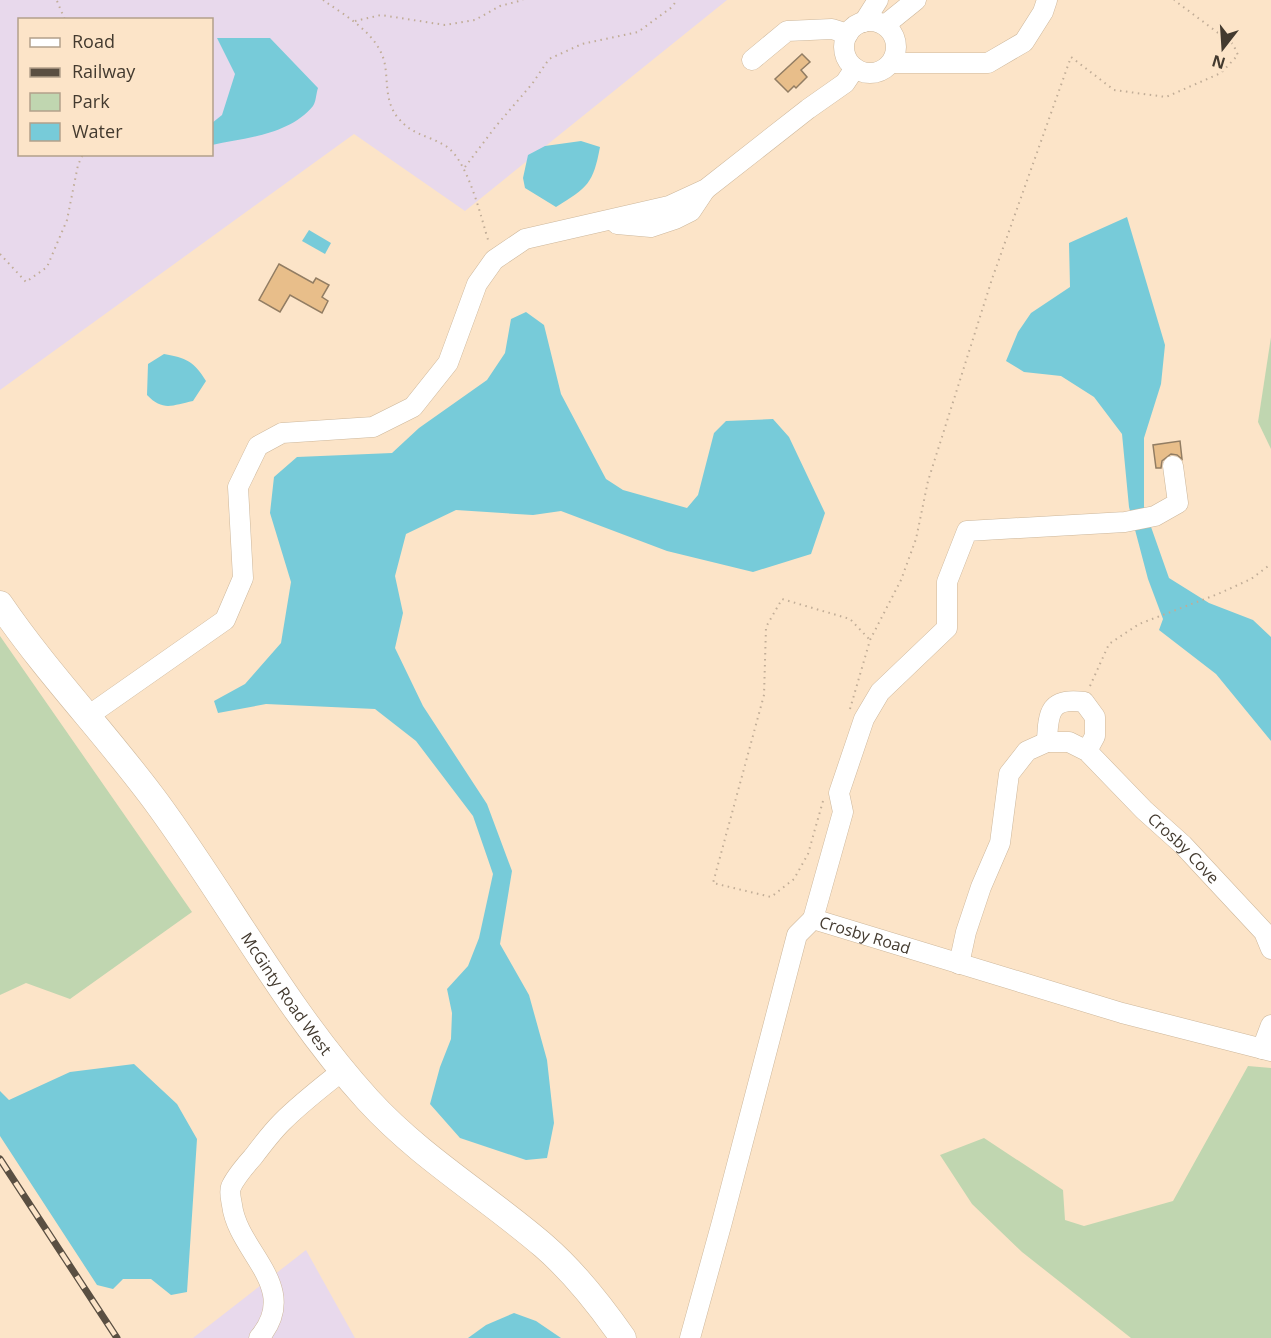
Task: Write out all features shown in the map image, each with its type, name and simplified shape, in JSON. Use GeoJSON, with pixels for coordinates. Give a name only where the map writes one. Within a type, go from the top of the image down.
{"type":"FeatureCollection","features":[{"type":"Feature","properties":{"kind":"main road","name":"McGinty Road West"},"geometry":{"type":"LineString","coordinates":[[0,604],[156,802],[228,905],[296,1010],[342,1071],[413,1144],[545,1247],[579,1281],[623,1338]]}},
{"type":"Feature","properties":{"kind":"street"},"geometry":{"type":"LineString","coordinates":[[875,16],[892,33],[896,42],[896,53],[892,63],[884,70],[874,73],[864,72],[855,68],[848,61],[845,52],[848,34],[855,26],[875,16],[916,0]]}},
{"type":"Feature","properties":{"kind":"street"},"geometry":{"type":"LineString","coordinates":[[892,63],[987,63],[1024,42],[1043,12],[1047,0]]}},
{"type":"Feature","properties":{"kind":"street"},"geometry":{"type":"LineString","coordinates":[[752,60],[787,31],[832,29],[848,34]]}},
{"type":"Feature","properties":{"kind":"street"},"geometry":{"type":"LineString","coordinates":[[88,716],[225,620],[243,578],[238,487],[258,446],[282,433],[373,427],[413,407],[448,363],[477,284],[494,260],[525,239],[669,206],[706,189],[845,83],[855,68]]}},
{"type":"Feature","properties":{"kind":"street"},"geometry":{"type":"LineString","coordinates":[[813,919],[843,812],[839,793],[864,719],[880,692],[947,627],[947,582],[967,531],[1125,522],[1155,516],[1178,503],[1173,466]]}},
{"type":"Feature","properties":{"kind":"street"},"geometry":{"type":"LineString","coordinates":[[959,964],[977,898],[1000,843],[1009,774],[1027,751],[1047,742],[1048,722],[1053,707],[1066,699],[1084,702],[1095,717],[1095,736],[1087,751]]}},
{"type":"Feature","properties":{"kind":"street","name":"Crosby Cove"},"geometry":{"type":"LineString","coordinates":[[1047,742],[1069,742],[1087,751],[1144,810],[1183,845],[1264,932],[1271,949]]}},
{"type":"Feature","properties":{"kind":"street","name":"Crosby Road"},"geometry":{"type":"LineString","coordinates":[[690,1338],[797,935],[813,919],[1122,1014],[1266,1050]]}},
{"type":"Feature","properties":{"kind":"street"},"geometry":{"type":"LineString","coordinates":[[1266,1050],[1271,1024]]}},
{"type":"Feature","properties":{"kind":"street"},"geometry":{"type":"LineString","coordinates":[[260,1338],[266,1331],[274,1312],[274,1295],[267,1272],[246,1242],[233,1213],[230,1189],[240,1172],[282,1122],[342,1071]]}},
{"type":"Feature","properties":{"kind":"path"},"geometry":{"type":"LineString","coordinates":[[56,0],[64,18]]}},
{"type":"Feature","properties":{"kind":"path"},"geometry":{"type":"LineString","coordinates":[[323,0],[354,22],[378,45],[385,64],[386,92],[396,116],[415,134],[446,145],[465,167],[494,260]]}},
{"type":"Feature","properties":{"kind":"path"},"geometry":{"type":"LineString","coordinates":[[354,22],[381,15],[445,25],[476,20],[500,6],[523,0]]}},
{"type":"Feature","properties":{"kind":"path"},"geometry":{"type":"LineString","coordinates":[[465,167],[532,84],[549,59],[582,44],[638,32],[672,7],[677,0]]}},
{"type":"Feature","properties":{"kind":"path"},"geometry":{"type":"LineString","coordinates":[[847,719],[870,640],[901,580],[912,549],[928,481],[992,279],[1071,57],[1114,90],[1166,97],[1221,73],[1238,55],[1233,44],[1174,0]]}},
{"type":"Feature","properties":{"kind":"path"},"geometry":{"type":"LineString","coordinates":[[0,254],[26,282],[47,267],[67,220],[81,156]]}},
{"type":"Feature","properties":{"kind":"path"},"geometry":{"type":"LineString","coordinates":[[1084,702],[1108,644],[1139,624],[1251,579],[1271,564]]}},
{"type":"Feature","properties":{"kind":"path"},"geometry":{"type":"LineString","coordinates":[[824,798],[808,854],[794,879],[771,897],[713,883],[764,695],[766,627],[782,599],[850,619],[870,640]]}},
{"type":"Feature","properties":{"kind":"shaded area"},"geometry":{"type":"Polygon","coordinates":[[[0,0],[727,0],[465,211],[354,134],[0,390],[0,0]]]}},
{"type":"Feature","properties":{"kind":"shaded area"},"geometry":{"type":"Polygon","coordinates":[[[306,1250],[355,1338],[193,1338],[306,1250]]]}},
{"type":"Feature","properties":{"kind":"green space"},"geometry":{"type":"Polygon","coordinates":[[[1271,337],[1271,449],[1258,422],[1271,337]]]}},
{"type":"Feature","properties":{"kind":"green space"},"geometry":{"type":"Polygon","coordinates":[[[0,636],[192,912],[70,999],[26,983],[0,995],[0,636]]]}},
{"type":"Feature","properties":{"kind":"green space"},"geometry":{"type":"Polygon","coordinates":[[[1248,1066],[1271,1068],[1271,1338],[1131,1338],[1022,1252],[972,1204],[940,1155],[984,1138],[1063,1190],[1065,1220],[1084,1226],[1173,1201],[1248,1066]]]}},
{"type":"Feature","properties":{"kind":"water"},"geometry":{"type":"Polygon","coordinates":[[[217,38],[270,38],[318,88],[315,102],[303,116],[279,129],[266,134],[213,145],[213,122],[222,115],[235,74],[217,38]]]}},
{"type":"Feature","properties":{"kind":"water"},"geometry":{"type":"Polygon","coordinates":[[[581,141],[600,147],[595,169],[582,189],[556,207],[525,188],[523,178],[528,155],[545,146],[581,141]]]}},
{"type":"Feature","properties":{"kind":"water"},"geometry":{"type":"Polygon","coordinates":[[[1127,217],[1165,345],[1161,384],[1144,438],[1144,507],[1169,578],[1209,603],[1253,620],[1271,637],[1271,741],[1216,674],[1159,630],[1163,619],[1148,579],[1129,507],[1122,434],[1094,397],[1061,376],[1024,372],[1006,361],[1018,332],[1031,313],[1070,287],[1069,243],[1127,217]]]}},
{"type":"Feature","properties":{"kind":"water"},"geometry":{"type":"Polygon","coordinates":[[[309,230],[331,243],[325,254],[302,241],[309,230]]]}},
{"type":"Feature","properties":{"kind":"water"},"geometry":{"type":"Polygon","coordinates":[[[526,312],[544,325],[561,394],[606,479],[623,490],[687,508],[698,495],[714,433],[726,421],[773,419],[789,437],[825,513],[811,554],[753,572],[667,551],[561,511],[533,515],[456,510],[406,534],[395,576],[403,613],[395,648],[423,706],[487,804],[512,871],[500,944],[529,995],[547,1060],[554,1123],[547,1158],[526,1160],[460,1138],[430,1104],[440,1067],[451,1039],[452,1013],[447,989],[468,966],[479,938],[493,874],[473,816],[416,741],[375,709],[266,704],[218,713],[214,701],[245,684],[281,643],[291,582],[270,513],[274,477],[297,457],[392,453],[419,428],[487,380],[505,353],[511,319],[526,312]]]}},
{"type":"Feature","properties":{"kind":"water"},"geometry":{"type":"Polygon","coordinates":[[[164,354],[189,362],[206,381],[193,401],[168,406],[158,404],[147,395],[148,364],[164,354]]]}},
{"type":"Feature","properties":{"kind":"water"},"geometry":{"type":"Polygon","coordinates":[[[134,1064],[177,1104],[197,1139],[187,1292],[171,1295],[151,1279],[123,1279],[113,1289],[97,1285],[0,1136],[0,1091],[9,1100],[70,1072],[134,1064]]]}},
{"type":"Feature","properties":{"kind":"water"},"geometry":{"type":"Polygon","coordinates":[[[514,1313],[536,1321],[561,1338],[468,1338],[486,1325],[514,1313]]]}},
{"type":"Feature","properties":{"kind":"building"},"geometry":{"type":"Polygon","coordinates":[[[802,54],[810,62],[801,70],[807,77],[796,88],[794,86],[788,92],[775,79],[802,54]]]}},
{"type":"Feature","properties":{"kind":"building"},"geometry":{"type":"Polygon","coordinates":[[[279,264],[313,283],[316,278],[329,285],[322,297],[328,301],[322,313],[290,295],[280,312],[259,300],[279,264]]]}},
{"type":"Feature","properties":{"kind":"building"},"geometry":{"type":"Polygon","coordinates":[[[1180,441],[1182,459],[1171,454],[1162,461],[1161,468],[1156,468],[1153,445],[1180,441]]]}},
{"type":"Feature","properties":{"kind":"railway"},"geometry":{"type":"LineString","coordinates":[[0,1159],[117,1338]]}}]}
